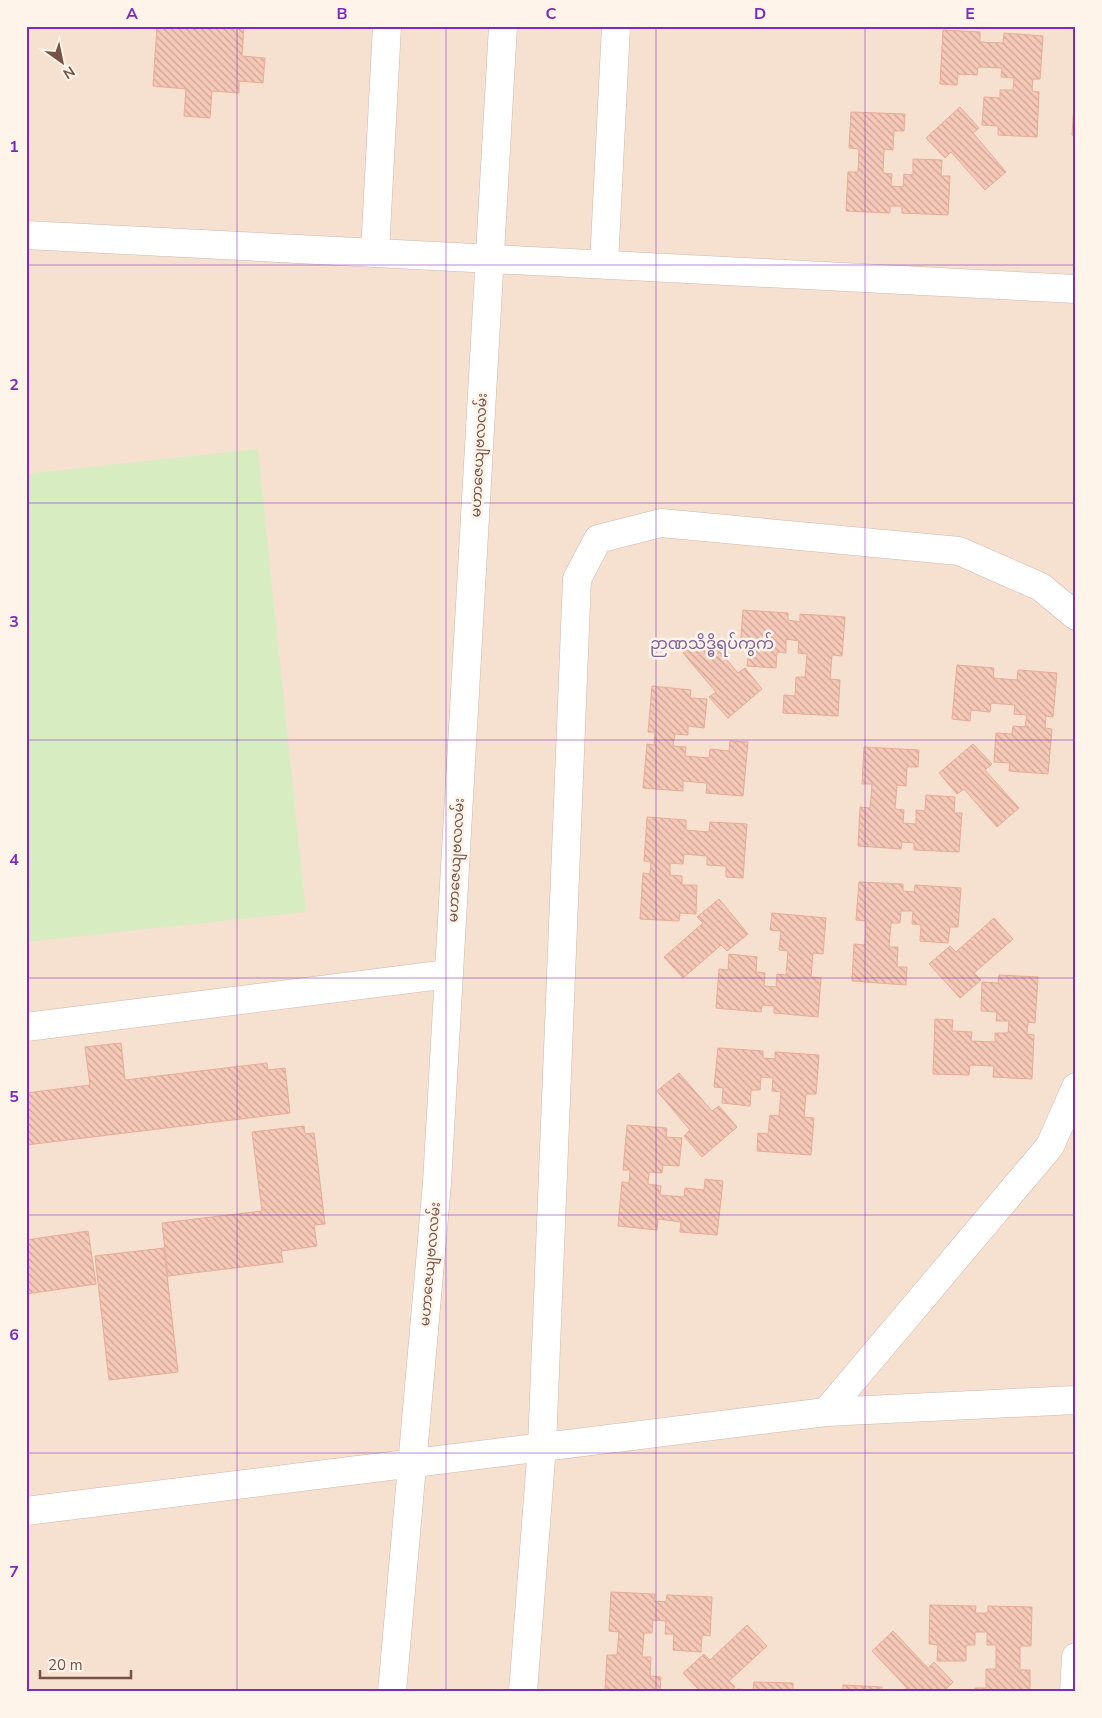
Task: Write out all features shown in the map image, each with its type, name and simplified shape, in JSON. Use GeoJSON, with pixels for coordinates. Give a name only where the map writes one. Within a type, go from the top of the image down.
{"type":"FeatureCollection","features":[{"type":"Feature","properties":{"kind":"street"},"geometry":{"type":"LineString","coordinates":[[375,252],[387,26]]}},
{"type":"Feature","properties":{"kind":"street","name":"မဟာဇေယျဗလလမ်း"},"geometry":{"type":"LineString","coordinates":[[392,1692],[437,1183],[503,26]]}},
{"type":"Feature","properties":{"kind":"street"},"geometry":{"type":"LineString","coordinates":[[604,264],[616,26]]}},
{"type":"Feature","properties":{"kind":"street"},"geometry":{"type":"LineString","coordinates":[[26,234],[1076,289]]}},
{"type":"Feature","properties":{"kind":"street"},"geometry":{"type":"LineString","coordinates":[[523,1692],[542,1446],[577,578],[598,539],[661,523],[959,551],[1041,587],[1076,616]]}},
{"type":"Feature","properties":{"kind":"street"},"geometry":{"type":"LineString","coordinates":[[26,1028],[449,974]]}},
{"type":"Feature","properties":{"kind":"street"},"geometry":{"type":"LineString","coordinates":[[826,1412],[1050,1146],[1076,1087]]}},
{"type":"Feature","properties":{"kind":"street"},"geometry":{"type":"LineString","coordinates":[[26,1511],[826,1412],[1076,1400]]}},
{"type":"Feature","properties":{"kind":"street"},"geometry":{"type":"LineString","coordinates":[[1074,1692],[1076,1657]]}},
{"type":"Feature","properties":{"kind":"shaded area"},"geometry":{"type":"Polygon","coordinates":[[[26,26],[1076,26],[1076,1692],[26,1692],[26,26]]]}},
{"type":"Feature","properties":{"kind":"green space"},"geometry":{"type":"Polygon","coordinates":[[[258,449],[306,912],[26,942],[26,474],[258,449]]]}},
{"type":"Feature","properties":{"kind":"building"},"geometry":{"type":"Polygon","coordinates":[[[157,26],[244,26],[242,56],[265,58],[263,83],[239,81],[239,93],[212,91],[210,118],[184,116],[186,89],[153,86],[157,26]]]}},
{"type":"Feature","properties":{"kind":"building"},"geometry":{"type":"Polygon","coordinates":[[[943,30],[980,32],[980,42],[1003,43],[1004,33],[1043,36],[1040,79],[1033,79],[1032,91],[1039,92],[1037,137],[998,135],[998,126],[982,125],[984,97],[1000,98],[1000,90],[1013,90],[1014,78],[1001,77],[1002,68],[978,67],[977,75],[958,74],[957,85],[940,84],[943,30]]]}},
{"type":"Feature","properties":{"kind":"building"},"geometry":{"type":"Polygon","coordinates":[[[1076,90],[1076,136],[1072,135],[1076,90]]]}},
{"type":"Feature","properties":{"kind":"building"},"geometry":{"type":"Polygon","coordinates":[[[960,107],[979,128],[973,133],[1006,172],[985,190],[951,152],[945,158],[926,138],[960,107]]]}},
{"type":"Feature","properties":{"kind":"building"},"geometry":{"type":"Polygon","coordinates":[[[851,112],[905,114],[904,131],[894,131],[893,150],[884,149],[883,173],[892,174],[891,186],[903,187],[904,174],[913,175],[913,159],[942,160],[941,176],[950,176],[948,215],[902,213],[902,206],[890,206],[890,213],[846,211],[848,172],[858,172],[859,149],[849,148],[851,112]]]}},
{"type":"Feature","properties":{"kind":"building"},"geometry":{"type":"Polygon","coordinates":[[[743,610],[788,613],[788,620],[800,622],[800,614],[845,617],[842,656],[832,655],[830,679],[840,680],[838,716],[783,713],[784,695],[795,696],[796,677],[805,677],[807,654],[798,653],[799,641],[786,639],[786,653],[777,652],[776,668],[747,666],[749,650],[740,649],[743,610]]]}},
{"type":"Feature","properties":{"kind":"building"},"geometry":{"type":"Polygon","coordinates":[[[705,634],[738,673],[745,668],[762,689],[728,718],[709,697],[716,692],[683,653],[705,634]]]}},
{"type":"Feature","properties":{"kind":"building"},"geometry":{"type":"Polygon","coordinates":[[[957,665],[994,668],[993,678],[1017,680],[1018,670],[1057,673],[1053,717],[1046,716],[1045,728],[1052,729],[1048,774],[1009,771],[1010,763],[994,762],[996,733],[1012,734],[1013,726],[1025,727],[1027,715],[1014,714],[1015,705],[991,703],[990,712],[971,710],[970,721],[952,719],[957,665]]]}},
{"type":"Feature","properties":{"kind":"building"},"geometry":{"type":"Polygon","coordinates":[[[652,686],[691,690],[690,698],[707,699],[704,728],[688,726],[688,735],[675,734],[673,746],[686,747],[685,756],[709,758],[710,749],[729,751],[730,741],[748,742],[743,796],[706,793],[707,783],[683,781],[683,791],[643,788],[647,744],[654,745],[655,732],[648,732],[652,686]]]}},
{"type":"Feature","properties":{"kind":"building"},"geometry":{"type":"Polygon","coordinates":[[[973,744],[992,764],[985,770],[1019,808],[997,827],[964,789],[957,794],[939,773],[973,744]]]}},
{"type":"Feature","properties":{"kind":"building"},"geometry":{"type":"Polygon","coordinates":[[[864,747],[919,750],[918,767],[907,767],[906,786],[897,785],[895,809],[904,810],[903,823],[916,824],[916,810],[925,811],[926,795],[955,797],[954,813],[962,813],[959,852],[914,850],[914,843],[902,842],[901,849],[858,846],[860,807],[870,808],[872,784],[862,784],[864,747]]]}},
{"type":"Feature","properties":{"kind":"building"},"geometry":{"type":"Polygon","coordinates":[[[647,817],[686,820],[686,830],[709,832],[710,822],[747,824],[743,878],[726,877],[726,866],[707,865],[707,856],[684,854],[683,864],[670,863],[670,875],[682,876],[682,885],[697,885],[696,914],[680,913],[679,921],[640,919],[643,873],[650,874],[651,862],[644,861],[647,817]]]}},
{"type":"Feature","properties":{"kind":"building"},"geometry":{"type":"Polygon","coordinates":[[[859,882],[903,884],[903,891],[914,892],[915,885],[961,888],[958,927],[950,927],[948,943],[920,941],[921,925],[912,924],[913,911],[901,911],[900,923],[891,923],[889,947],[898,947],[897,967],[907,967],[906,985],[852,981],[854,944],[865,945],[866,921],[856,920],[859,882]]]}},
{"type":"Feature","properties":{"kind":"building"},"geometry":{"type":"Polygon","coordinates":[[[719,899],[748,934],[727,951],[721,945],[683,978],[664,957],[703,923],[697,917],[719,899]]]}},
{"type":"Feature","properties":{"kind":"building"},"geometry":{"type":"Polygon","coordinates":[[[772,913],[826,918],[823,954],[813,953],[811,977],[821,978],[818,1017],[774,1013],[774,1006],[762,1005],[761,1012],[716,1008],[719,969],[728,970],[729,954],[757,957],[756,972],[765,973],[764,986],[776,987],[777,974],[786,975],[788,951],[779,950],[781,931],[770,930],[772,913]]]}},
{"type":"Feature","properties":{"kind":"building"},"geometry":{"type":"Polygon","coordinates":[[[994,918],[1013,939],[974,973],[981,980],[960,998],[929,964],[950,946],[956,952],[994,918]]]}},
{"type":"Feature","properties":{"kind":"building"},"geometry":{"type":"Polygon","coordinates":[[[999,975],[1038,977],[1035,1023],[1028,1022],[1027,1034],[1034,1035],[1032,1079],[993,1077],[994,1066],[970,1065],[969,1075],[933,1074],[935,1019],[953,1020],[952,1031],[972,1032],[971,1041],[995,1042],[995,1033],[1008,1033],[1009,1021],[996,1021],[997,1012],[981,1011],[982,982],[998,983],[999,975]]]}},
{"type":"Feature","properties":{"kind":"building"},"geometry":{"type":"Polygon","coordinates":[[[121,1043],[125,1080],[267,1063],[268,1070],[285,1068],[290,1113],[26,1145],[26,1093],[90,1085],[85,1047],[121,1043]]]}},
{"type":"Feature","properties":{"kind":"building"},"geometry":{"type":"Polygon","coordinates":[[[718,1048],[763,1051],[763,1058],[775,1059],[775,1052],[819,1055],[816,1094],[806,1094],[804,1117],[814,1118],[811,1155],[757,1151],[758,1133],[768,1134],[770,1115],[779,1116],[781,1092],[772,1091],[773,1078],[761,1077],[760,1090],[751,1090],[750,1106],[722,1103],[723,1088],[714,1087],[718,1048]]]}},
{"type":"Feature","properties":{"kind":"building"},"geometry":{"type":"Polygon","coordinates":[[[679,1073],[712,1111],[719,1106],[737,1127],[702,1157],[684,1136],[690,1130],[657,1091],[679,1073]]]}},
{"type":"Feature","properties":{"kind":"building"},"geometry":{"type":"Polygon","coordinates":[[[627,1125],[667,1128],[666,1137],[682,1138],[679,1166],[663,1165],[662,1173],[649,1172],[648,1184],[661,1186],[660,1195],[684,1197],[685,1188],[704,1190],[705,1179],[723,1181],[717,1235],[680,1232],[681,1222],[658,1219],[657,1230],[618,1226],[622,1182],[629,1183],[630,1170],[623,1170],[627,1125]]]}},
{"type":"Feature","properties":{"kind":"building"},"geometry":{"type":"Polygon","coordinates":[[[304,1126],[305,1134],[314,1133],[325,1224],[314,1225],[317,1246],[281,1251],[283,1262],[168,1276],[162,1223],[262,1211],[252,1132],[304,1126]]]}},
{"type":"Feature","properties":{"kind":"building"},"geometry":{"type":"Polygon","coordinates":[[[88,1231],[96,1284],[26,1294],[26,1240],[88,1231]]]}},
{"type":"Feature","properties":{"kind":"building"},"geometry":{"type":"Polygon","coordinates":[[[164,1248],[178,1372],[109,1380],[95,1256],[164,1248]]]}},
{"type":"Feature","properties":{"kind":"building"},"geometry":{"type":"Polygon","coordinates":[[[611,1592],[655,1594],[654,1601],[666,1602],[667,1595],[712,1597],[710,1636],[702,1635],[701,1652],[673,1650],[674,1634],[665,1634],[666,1621],[653,1620],[652,1633],[644,1633],[642,1657],[651,1657],[650,1676],[661,1677],[660,1692],[605,1691],[607,1655],[617,1655],[619,1632],[609,1631],[611,1592]]]}},
{"type":"Feature","properties":{"kind":"building"},"geometry":{"type":"Polygon","coordinates":[[[930,1605],[976,1606],[975,1613],[988,1613],[988,1606],[1032,1607],[1031,1646],[1020,1646],[1020,1670],[1030,1670],[1030,1692],[975,1692],[975,1688],[986,1688],[986,1669],[996,1669],[996,1645],[987,1645],[987,1632],[975,1632],[975,1645],[966,1645],[966,1661],[937,1661],[938,1645],[929,1644],[930,1605]]]}},
{"type":"Feature","properties":{"kind":"building"},"geometry":{"type":"Polygon","coordinates":[[[747,1625],[767,1646],[729,1681],[735,1687],[729,1692],[701,1692],[683,1673],[704,1654],[710,1660],[747,1625]]]}},
{"type":"Feature","properties":{"kind":"building"},"geometry":{"type":"Polygon","coordinates":[[[893,1631],[928,1668],[934,1662],[953,1682],[943,1692],[902,1692],[907,1688],[872,1651],[893,1631]]]}},
{"type":"Feature","properties":{"kind":"building"},"geometry":{"type":"Polygon","coordinates":[[[754,1682],[793,1683],[793,1692],[737,1692],[737,1689],[753,1690],[754,1682]]]}},
{"type":"Feature","properties":{"kind":"building"},"geometry":{"type":"Polygon","coordinates":[[[843,1685],[882,1687],[882,1692],[843,1692],[843,1685]]]}},
{"type":"Feature","properties":{"kind":"district","name":"ဉာဏသိဒ္ဓိရပ်ကွက်"},"geometry":{"type":"Point","coordinates":[712,644]}}]}
